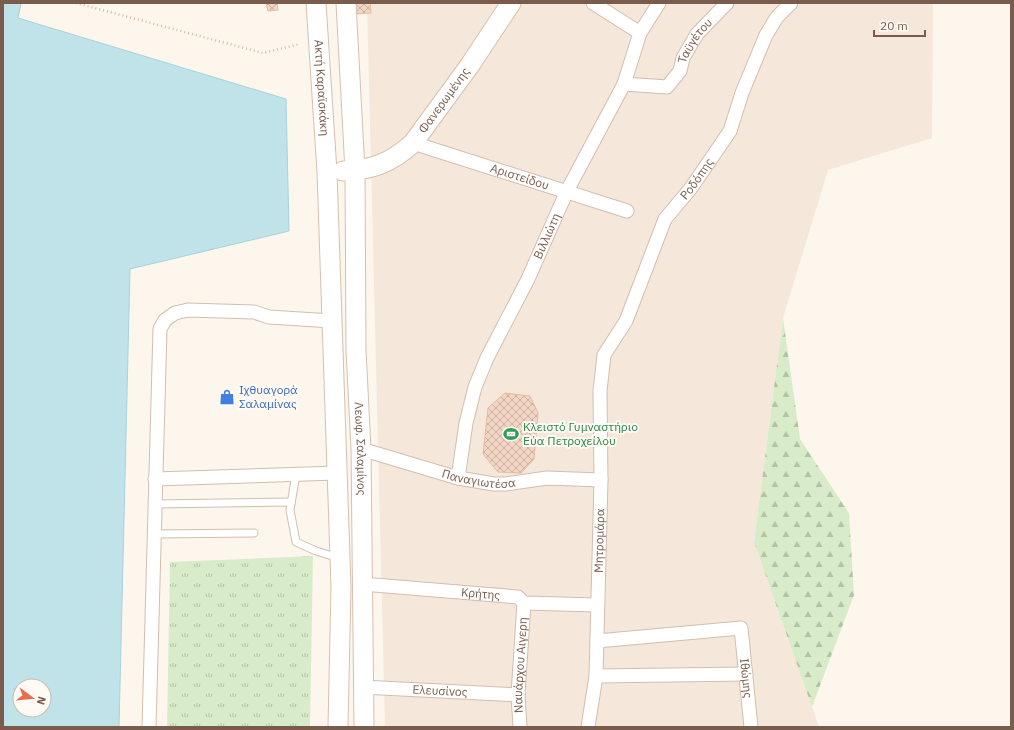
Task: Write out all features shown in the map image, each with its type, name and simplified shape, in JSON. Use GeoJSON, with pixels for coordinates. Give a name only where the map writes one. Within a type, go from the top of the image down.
{"type":"FeatureCollection","features":[{"type":"Feature","properties":{"kind":"main road","name":"Ακτή Καραϊσκάκη"},"geometry":{"type":"LineString","coordinates":[[316,3],[327,172]]}},
{"type":"Feature","properties":{"kind":"main road"},"geometry":{"type":"LineString","coordinates":[[346,3],[354,171]]}},
{"type":"Feature","properties":{"kind":"main road","name":"Φανερωμένης"},"geometry":{"type":"LineString","coordinates":[[327,172],[365,170],[382,164],[402,154],[413,143],[470,64],[511,3]]}},
{"type":"Feature","properties":{"kind":"main road","name":"Λεωφ. Σαλαμίνος"},"geometry":{"type":"LineString","coordinates":[[354,171],[356,350],[360,449],[362,687],[364,727]]}},
{"type":"Feature","properties":{"kind":"main road","name":"Λεωφ. Σαλαμίνος"},"geometry":{"type":"LineString","coordinates":[[327,172],[339,558],[338,727]]}},
{"type":"Feature","properties":{"kind":"street"},"geometry":{"type":"LineString","coordinates":[[592,3],[640,33]]}},
{"type":"Feature","properties":{"kind":"street","name":"Βιλλιώτη"},"geometry":{"type":"LineString","coordinates":[[458,478],[466,423],[475,387],[487,358],[528,279],[567,191],[624,84],[640,33],[658,3]]}},
{"type":"Feature","properties":{"kind":"street","name":"Ταϋγέτου"},"geometry":{"type":"LineString","coordinates":[[624,84],[667,88],[680,71],[683,58],[697,34],[727,3]]}},
{"type":"Feature","properties":{"kind":"street","name":"Ροδόπης"},"geometry":{"type":"LineString","coordinates":[[604,355],[626,321],[664,219],[691,188],[730,131],[742,93],[766,35],[777,17],[791,3]]}},
{"type":"Feature","properties":{"kind":"street","name":"Αριστείδου"},"geometry":{"type":"LineString","coordinates":[[413,143],[627,211]]}},
{"type":"Feature","properties":{"kind":"street"},"geometry":{"type":"LineString","coordinates":[[149,727],[160,329],[165,320],[175,312],[188,310],[254,312],[268,317],[332,321]]}},
{"type":"Feature","properties":{"kind":"street","name":"Μητρομάρα"},"geometry":{"type":"LineString","coordinates":[[588,727],[596,676],[601,480],[600,391],[604,355]]}},
{"type":"Feature","properties":{"kind":"street","name":"Παναγιωτέσα"},"geometry":{"type":"LineString","coordinates":[[360,449],[458,478],[505,484],[547,478],[601,480]]}},
{"type":"Feature","properties":{"kind":"street"},"geometry":{"type":"LineString","coordinates":[[155,479],[336,473]]}},
{"type":"Feature","properties":{"kind":"street","name":"Κρήτης"},"geometry":{"type":"LineString","coordinates":[[362,584],[518,597],[524,603],[597,605]]}},
{"type":"Feature","properties":{"kind":"street","name":"Ναυάρχου Αιγερη"},"geometry":{"type":"LineString","coordinates":[[520,727],[518,695],[524,603]]}},
{"type":"Feature","properties":{"kind":"street","name":"Ιθώμης"},"geometry":{"type":"LineString","coordinates":[[597,640],[741,628],[751,727]]}},
{"type":"Feature","properties":{"kind":"street"},"geometry":{"type":"LineString","coordinates":[[596,676],[746,674]]}},
{"type":"Feature","properties":{"kind":"street","name":"Ελευσίνος"},"geometry":{"type":"LineString","coordinates":[[362,687],[518,695]]}},
{"type":"Feature","properties":{"kind":"lane"},"geometry":{"type":"LineString","coordinates":[[296,474],[291,502],[291,516],[296,542],[316,551],[339,558]]}},
{"type":"Feature","properties":{"kind":"lane"},"geometry":{"type":"LineString","coordinates":[[154,504],[291,502]]}},
{"type":"Feature","properties":{"kind":"lane"},"geometry":{"type":"LineString","coordinates":[[154,534],[254,533]]}},
{"type":"Feature","properties":{"kind":"path"},"geometry":{"type":"LineString","coordinates":[[76,3],[263,53],[319,40]]}},
{"type":"Feature","properties":{"kind":"shaded area"},"geometry":{"type":"Polygon","coordinates":[[[367,3],[933,3],[932,138],[828,170],[783,318],[754,542],[819,727],[385,727],[367,3]]]}},
{"type":"Feature","properties":{"kind":"green space"},"geometry":{"type":"Polygon","coordinates":[[[783,318],[800,439],[849,513],[854,595],[812,707],[754,542],[783,318]]]}},
{"type":"Feature","properties":{"kind":"green space"},"geometry":{"type":"Polygon","coordinates":[[[313,556],[310,727],[167,727],[170,562],[313,556]]]}},
{"type":"Feature","properties":{"kind":"water"},"geometry":{"type":"Polygon","coordinates":[[[3,3],[21,3],[18,18],[286,99],[289,231],[130,269],[119,727],[3,727],[3,3]]]}},
{"type":"Feature","properties":{"kind":"building"},"geometry":{"type":"Polygon","coordinates":[[[266,3],[277,3],[278,10],[268,11],[266,3]]]}},
{"type":"Feature","properties":{"kind":"building"},"geometry":{"type":"Polygon","coordinates":[[[354,3],[370,3],[371,13],[355,14],[354,3]]]}},
{"type":"Feature","properties":{"kind":"building","name":"Κλειστό Γυμναστήριο Εύα Πετροχείλου"},"geometry":{"type":"Polygon","coordinates":[[[505,393],[530,396],[538,413],[534,459],[521,473],[498,472],[483,454],[488,408],[505,393]]]}},
{"type":"Feature","properties":{"kind":"place","name":"Ιχθυαγορά Σαλαμίνας"},"geometry":{"type":"Point","coordinates":[227,397]}},
{"type":"Feature","properties":{"kind":"place","name":"Κλειστό Γυμναστήριο Εύα Πετροχείλου"},"geometry":{"type":"Point","coordinates":[511,434]}}]}
